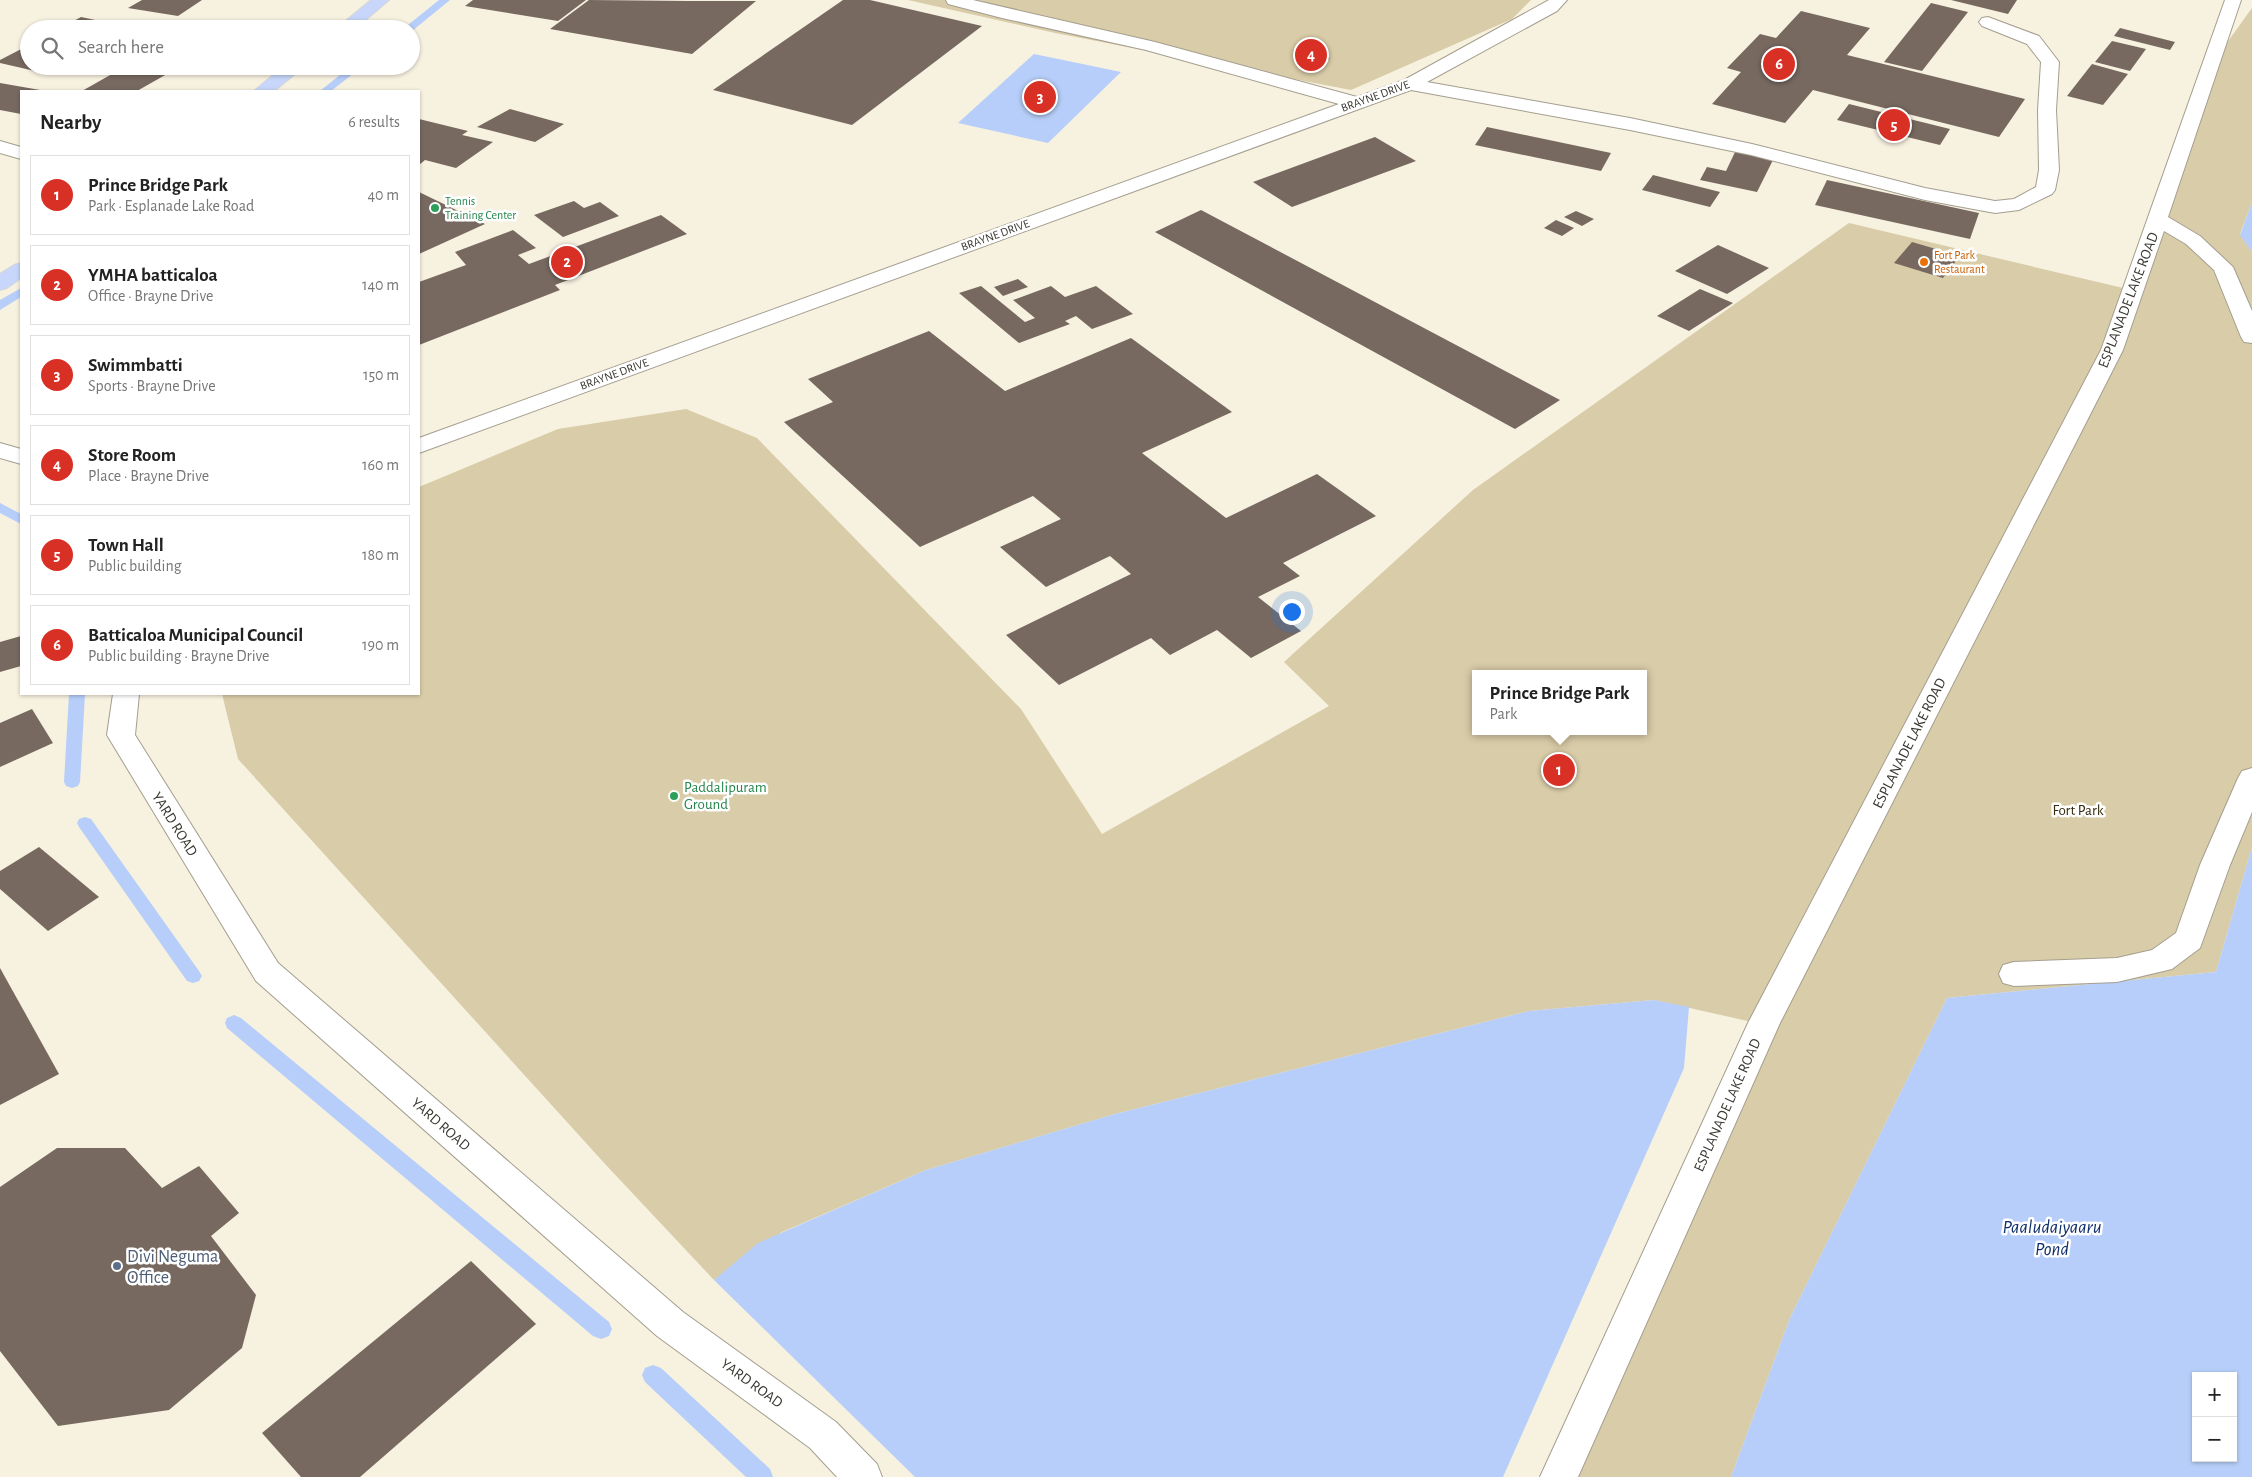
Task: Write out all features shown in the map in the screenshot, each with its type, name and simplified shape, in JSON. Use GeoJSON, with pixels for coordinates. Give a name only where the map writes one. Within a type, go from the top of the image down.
{"type":"FeatureCollection","features":[{"type":"Feature","properties":{"kind":"main road"},"geometry":{"type":"LineString","coordinates":[[355,20],[381,0]]}},
{"type":"Feature","properties":{"kind":"main road"},"geometry":{"type":"LineString","coordinates":[[264,90],[284,75]]}},
{"type":"Feature","properties":{"kind":"main road"},"geometry":{"type":"LineString","coordinates":[[0,284],[20,270]]}},
{"type":"Feature","properties":{"kind":"street"},"geometry":{"type":"LineString","coordinates":[[954,0],[1002,13],[1149,46],[1357,103]]}},
{"type":"Feature","properties":{"kind":"street","name":"BRAYNE DRIVE"},"geometry":{"type":"LineString","coordinates":[[420,446],[1410,84],[1551,7],[1559,0]]}},
{"type":"Feature","properties":{"kind":"street","name":"ESPLANADE LAKE ROAD"},"geometry":{"type":"LineString","coordinates":[[1560,1477],[1764,1023],[2112,350],[2212,56],[2233,0]]}},
{"type":"Feature","properties":{"kind":"street"},"geometry":{"type":"LineString","coordinates":[[1410,84],[1630,124],[1752,150],[1925,194],[1995,207],[2019,204],[2044,190],[2049,170],[2047,110],[2050,62],[2033,40],[1988,22]]}},
{"type":"Feature","properties":{"kind":"street"},"geometry":{"type":"LineString","coordinates":[[0,147],[20,153]]}},
{"type":"Feature","properties":{"kind":"street"},"geometry":{"type":"LineString","coordinates":[[2158,219],[2193,240],[2223,267],[2252,336]]}},
{"type":"Feature","properties":{"kind":"street"},"geometry":{"type":"LineString","coordinates":[[0,450],[20,457]]}},
{"type":"Feature","properties":{"kind":"street","name":"YARD ROAD"},"geometry":{"type":"LineString","coordinates":[[126,695],[121,735],[267,972],[670,1324],[823,1435],[863,1477]]}},
{"type":"Feature","properties":{"kind":"street"},"geometry":{"type":"LineString","coordinates":[[2014,974],[2117,970],[2162,960],[2190,940],[2215,865],[2252,778]]}},
{"type":"Feature","properties":{"kind":"green space"},"geometry":{"type":"Polygon","coordinates":[[[908,0],[1531,0],[1512,19],[1351,90],[1055,33],[908,0]]]}},
{"type":"Feature","properties":{"kind":"green space","name":"Fort Park"},"geometry":{"type":"Polygon","coordinates":[[[2252,8],[2252,202],[2240,234],[2252,252],[2252,847],[2216,972],[1947,998],[1790,1318],[1731,1477],[1574,1477],[1770,1026],[1654,1000],[1529,1011],[1115,1114],[926,1170],[782,1232],[714,1280],[606,1165],[238,759],[222,695],[420,695],[420,487],[558,429],[686,409],[757,438],[1021,709],[1102,834],[1329,706],[1284,662],[1473,490],[1849,223],[2140,292],[2216,58],[2252,8]]]}},
{"type":"Feature","properties":{"kind":"water"},"geometry":{"type":"Polygon","coordinates":[[[1034,54],[1121,72],[1048,143],[958,123],[1034,54]]]}},
{"type":"Feature","properties":{"kind":"water"},"geometry":{"type":"Polygon","coordinates":[[[2252,202],[2252,252],[2240,235],[2252,202]]]}},
{"type":"Feature","properties":{"kind":"water","name":"Paaludaiyaaru Pond"},"geometry":{"type":"Polygon","coordinates":[[[2252,847],[2252,1477],[1731,1477],[1790,1318],[1947,998],[2216,972],[2252,847]]]}},
{"type":"Feature","properties":{"kind":"water"},"geometry":{"type":"Polygon","coordinates":[[[1654,1000],[1689,1007],[1684,1068],[1503,1477],[915,1477],[714,1280],[758,1243],[926,1170],[1115,1114],[1529,1011],[1654,1000]]]}},
{"type":"Feature","properties":{"kind":"building"},"geometry":{"type":"Polygon","coordinates":[[[142,0],[202,0],[178,16],[128,8],[142,0]]]}},
{"type":"Feature","properties":{"kind":"building"},"geometry":{"type":"Polygon","coordinates":[[[473,0],[586,0],[558,21],[465,6],[473,0]]]}},
{"type":"Feature","properties":{"kind":"building"},"geometry":{"type":"Polygon","coordinates":[[[589,0],[756,1],[692,54],[550,29],[589,0]]]}},
{"type":"Feature","properties":{"kind":"building"},"geometry":{"type":"Polygon","coordinates":[[[843,0],[870,0],[982,26],[852,125],[713,90],[843,0]]]}},
{"type":"Feature","properties":{"kind":"building"},"geometry":{"type":"Polygon","coordinates":[[[1951,0],[2017,0],[2008,14],[1951,0]]]}},
{"type":"Feature","properties":{"kind":"building"},"geometry":{"type":"Polygon","coordinates":[[[1931,3],[1968,12],[1922,71],[1884,62],[1931,3]]]}},
{"type":"Feature","properties":{"kind":"building"},"geometry":{"type":"Polygon","coordinates":[[[1801,11],[1870,28],[1847,55],[2025,99],[1999,137],[1813,90],[1785,123],[1712,104],[1741,72],[1727,68],[1760,34],[1776,38],[1801,11]]]}},
{"type":"Feature","properties":{"kind":"building"},"geometry":{"type":"Polygon","coordinates":[[[81,17],[95,20],[76,20],[81,17]]]}},
{"type":"Feature","properties":{"kind":"building"},"geometry":{"type":"Polygon","coordinates":[[[2120,28],[2175,42],[2170,50],[2114,36],[2120,28]]]}},
{"type":"Feature","properties":{"kind":"building"},"geometry":{"type":"Polygon","coordinates":[[[2112,41],[2146,49],[2130,71],[2095,62],[2112,41]]]}},
{"type":"Feature","properties":{"kind":"building"},"geometry":{"type":"Polygon","coordinates":[[[1313,46],[1330,59],[1309,63],[1293,50],[1313,46]]]}},
{"type":"Feature","properties":{"kind":"building"},"geometry":{"type":"Polygon","coordinates":[[[20,50],[20,68],[0,63],[0,60],[20,50]]]}},
{"type":"Feature","properties":{"kind":"building"},"geometry":{"type":"Polygon","coordinates":[[[2092,64],[2128,74],[2103,105],[2067,96],[2092,64]]]}},
{"type":"Feature","properties":{"kind":"building"},"geometry":{"type":"Polygon","coordinates":[[[110,75],[165,75],[139,90],[84,90],[110,75]]]}},
{"type":"Feature","properties":{"kind":"building"},"geometry":{"type":"Polygon","coordinates":[[[0,83],[40,90],[20,90],[20,114],[0,110],[0,83]]]}},
{"type":"Feature","properties":{"kind":"building"},"geometry":{"type":"Polygon","coordinates":[[[1849,104],[1950,129],[1940,145],[1837,120],[1849,104]]]}},
{"type":"Feature","properties":{"kind":"building"},"geometry":{"type":"Polygon","coordinates":[[[510,109],[564,124],[535,142],[477,127],[510,109]]]}},
{"type":"Feature","properties":{"kind":"building"},"geometry":{"type":"Polygon","coordinates":[[[420,119],[468,131],[462,135],[493,142],[456,168],[425,160],[420,164],[420,119]]]}},
{"type":"Feature","properties":{"kind":"building"},"geometry":{"type":"Polygon","coordinates":[[[1487,127],[1611,153],[1601,171],[1475,145],[1487,127]]]}},
{"type":"Feature","properties":{"kind":"building"},"geometry":{"type":"Polygon","coordinates":[[[1375,137],[1416,161],[1292,207],[1253,182],[1375,137]]]}},
{"type":"Feature","properties":{"kind":"building"},"geometry":{"type":"Polygon","coordinates":[[[1736,150],[1774,158],[1757,192],[1700,180],[1707,167],[1726,171],[1736,150]]]}},
{"type":"Feature","properties":{"kind":"building"},"geometry":{"type":"Polygon","coordinates":[[[1653,175],[1720,192],[1710,207],[1642,190],[1653,175]]]}},
{"type":"Feature","properties":{"kind":"building"},"geometry":{"type":"Polygon","coordinates":[[[1827,180],[1979,213],[1970,239],[1815,205],[1827,180]]]}},
{"type":"Feature","properties":{"kind":"building","name":"Tennis Training Center"},"geometry":{"type":"Polygon","coordinates":[[[420,192],[485,224],[420,254],[420,192]]]}},
{"type":"Feature","properties":{"kind":"building"},"geometry":{"type":"Polygon","coordinates":[[[574,201],[584,208],[600,202],[619,216],[563,237],[534,215],[574,201]]]}},
{"type":"Feature","properties":{"kind":"building"},"geometry":{"type":"Polygon","coordinates":[[[1201,210],[1560,400],[1515,429],[1155,232],[1201,210]]]}},
{"type":"Feature","properties":{"kind":"building"},"geometry":{"type":"Polygon","coordinates":[[[1576,211],[1594,219],[1582,226],[1564,217],[1576,211]]]}},
{"type":"Feature","properties":{"kind":"building"},"geometry":{"type":"Polygon","coordinates":[[[661,215],[687,234],[555,285],[560,290],[420,345],[420,282],[466,265],[455,252],[513,230],[536,248],[518,255],[529,264],[661,215]]]}},
{"type":"Feature","properties":{"kind":"building"},"geometry":{"type":"Polygon","coordinates":[[[1556,220],[1574,228],[1562,236],[1544,228],[1556,220]]]}},
{"type":"Feature","properties":{"kind":"building"},"geometry":{"type":"Polygon","coordinates":[[[1912,242],[1960,256],[1943,278],[1894,263],[1912,242]]]}},
{"type":"Feature","properties":{"kind":"building"},"geometry":{"type":"Polygon","coordinates":[[[1718,245],[1769,268],[1727,294],[1675,271],[1718,245]]]}},
{"type":"Feature","properties":{"kind":"building"},"geometry":{"type":"Polygon","coordinates":[[[1018,279],[1028,287],[1003,296],[994,287],[1018,279]]]}},
{"type":"Feature","properties":{"kind":"building"},"geometry":{"type":"Polygon","coordinates":[[[981,286],[1025,322],[1035,318],[1013,300],[1051,286],[1065,297],[1096,286],[1133,314],[1092,329],[1076,316],[1065,321],[1070,324],[1019,343],[959,293],[981,286]]]}},
{"type":"Feature","properties":{"kind":"building"},"geometry":{"type":"Polygon","coordinates":[[[1700,289],[1733,303],[1689,331],[1657,316],[1700,289]]]}},
{"type":"Feature","properties":{"kind":"building"},"geometry":{"type":"Polygon","coordinates":[[[929,331],[1005,391],[1131,338],[1232,412],[1142,453],[1226,518],[1317,474],[1376,516],[1283,563],[1300,576],[1258,597],[1301,631],[1251,658],[1217,630],[1170,655],[1151,638],[1059,685],[1006,635],[1131,574],[1110,556],[1046,587],[1000,547],[1061,519],[1033,496],[920,547],[784,422],[833,402],[808,379],[929,331]]]}},
{"type":"Feature","properties":{"kind":"building"},"geometry":{"type":"Polygon","coordinates":[[[20,636],[20,666],[0,672],[0,642],[20,636]]]}},
{"type":"Feature","properties":{"kind":"building"},"geometry":{"type":"Polygon","coordinates":[[[32,709],[53,743],[0,767],[0,723],[32,709]]]}},
{"type":"Feature","properties":{"kind":"building"},"geometry":{"type":"Polygon","coordinates":[[[39,847],[99,897],[48,931],[0,889],[0,871],[39,847]]]}},
{"type":"Feature","properties":{"kind":"building"},"geometry":{"type":"Polygon","coordinates":[[[0,968],[59,1074],[0,1105],[0,968]]]}},
{"type":"Feature","properties":{"kind":"building","name":"Divi Neguma Office"},"geometry":{"type":"Polygon","coordinates":[[[57,1148],[125,1148],[162,1188],[199,1166],[239,1213],[211,1236],[256,1295],[242,1348],[169,1410],[58,1426],[0,1351],[0,1187],[57,1148]]]}},
{"type":"Feature","properties":{"kind":"building"},"geometry":{"type":"Polygon","coordinates":[[[471,1261],[536,1324],[360,1477],[301,1477],[262,1433],[471,1261]]]}},
{"type":"Feature","properties":{"kind":"waterway"},"geometry":{"type":"LineString","coordinates":[[419,20],[445,0]]}},
{"type":"Feature","properties":{"kind":"waterway"},"geometry":{"type":"LineString","coordinates":[[326,90],[346,75]]}},
{"type":"Feature","properties":{"kind":"waterway"},"geometry":{"type":"LineString","coordinates":[[0,306],[20,293]]}},
{"type":"Feature","properties":{"kind":"waterway"},"geometry":{"type":"LineString","coordinates":[[0,507],[20,519]]}},
{"type":"Feature","properties":{"kind":"waterway"},"geometry":{"type":"LineString","coordinates":[[72,782],[77,695]]}},
{"type":"Feature","properties":{"kind":"waterway"},"geometry":{"type":"LineString","coordinates":[[85,823],[193,976]]}},
{"type":"Feature","properties":{"kind":"waterway"},"geometry":{"type":"LineString","coordinates":[[234,1023],[601,1329]]}},
{"type":"Feature","properties":{"kind":"waterway"},"geometry":{"type":"LineString","coordinates":[[653,1375],[762,1477]]}},
{"type":"Feature","properties":{"kind":"place","name":"Store Room"},"geometry":{"type":"Point","coordinates":[1311,55]}},
{"type":"Feature","properties":{"kind":"place","name":"Batticaloa Municipal Council"},"geometry":{"type":"Point","coordinates":[1779,64]}},
{"type":"Feature","properties":{"kind":"place","name":"Swimmbatti"},"geometry":{"type":"Point","coordinates":[1040,97]}},
{"type":"Feature","properties":{"kind":"place","name":"Town Hall"},"geometry":{"type":"Point","coordinates":[1894,125]}},
{"type":"Feature","properties":{"kind":"place","name":"Tennis Training Center"},"geometry":{"type":"Point","coordinates":[435,208]}},
{"type":"Feature","properties":{"kind":"place","name":"YMHA batticaloa"},"geometry":{"type":"Point","coordinates":[567,262]}},
{"type":"Feature","properties":{"kind":"place","name":"Fort Park Restaurant"},"geometry":{"type":"Point","coordinates":[1924,262]}},
{"type":"Feature","properties":{"kind":"place","name":"Prince Bridge Park"},"geometry":{"type":"Point","coordinates":[1559,770]}},
{"type":"Feature","properties":{"kind":"place","name":"Paddalipuram Ground"},"geometry":{"type":"Point","coordinates":[674,796]}},
{"type":"Feature","properties":{"kind":"place","name":"Divi Neguma Office"},"geometry":{"type":"Point","coordinates":[117,1266]}}]}
